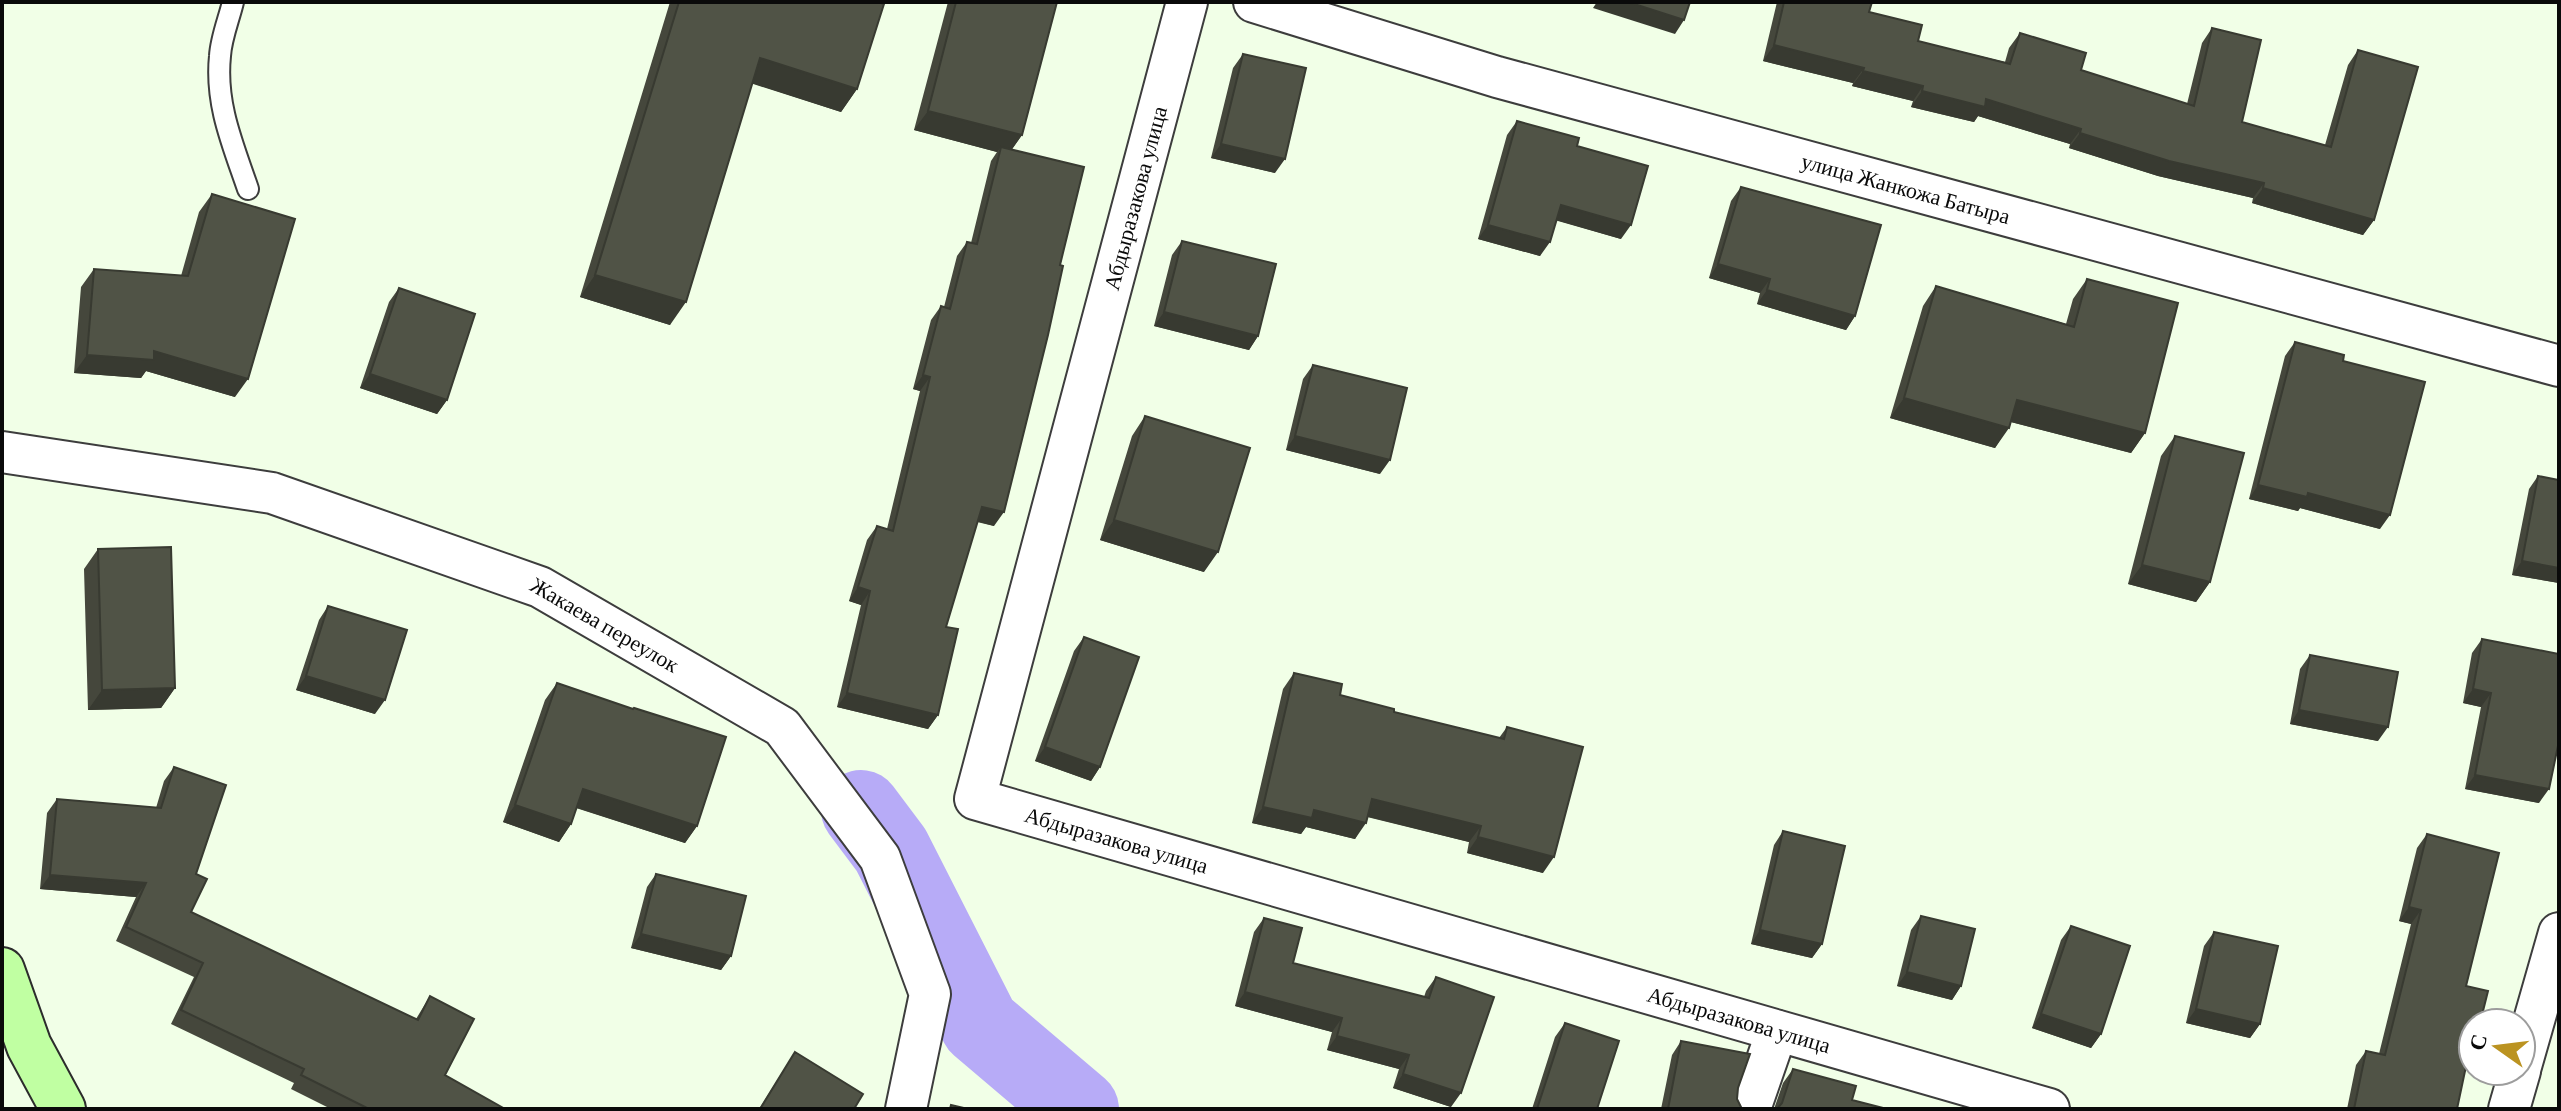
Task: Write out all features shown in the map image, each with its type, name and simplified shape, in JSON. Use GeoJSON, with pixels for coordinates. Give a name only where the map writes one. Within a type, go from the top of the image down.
{"type":"FeatureCollection","features":[{"type":"Feature","properties":{"kind":"street","name":"Абдыразакова улица"},"geometry":{"type":"LineString","coordinates":[[1187,2],[975,799],[2049,1109]]}},
{"type":"Feature","properties":{"kind":"street","name":"улица Жанкожа Батыра"},"geometry":{"type":"LineString","coordinates":[[1254,2],[1497,77],[2559,366]]}},
{"type":"Feature","properties":{"kind":"street","name":"Жакаева переулок"},"geometry":{"type":"LineString","coordinates":[[2,452],[272,493],[540,587],[782,727],[880,858],[930,994],[906,1109]]}},
{"type":"Feature","properties":{"kind":"street"},"geometry":{"type":"LineString","coordinates":[[2537,1009],[2559,933]]}},
{"type":"Feature","properties":{"kind":"street"},"geometry":{"type":"LineString","coordinates":[[2,970],[29,1046],[63,1109]]}},
{"type":"Feature","properties":{"kind":"street"},"geometry":{"type":"LineString","coordinates":[[1750,1109],[1777,1031]]}},
{"type":"Feature","properties":{"kind":"street"},"geometry":{"type":"LineString","coordinates":[[2509,1109],[2515,1087]]}},
{"type":"Feature","properties":{"kind":"lane"},"geometry":{"type":"LineString","coordinates":[[233,2],[220,54],[219,84],[223,117],[248,189]]}},
{"type":"Feature","properties":{"kind":"building"},"geometry":{"type":"Polygon","coordinates":[[[679,2],[884,4],[857,89],[760,58],[686,302],[595,275],[679,2]]]}},
{"type":"Feature","properties":{"kind":"building"},"geometry":{"type":"Polygon","coordinates":[[[956,2],[1057,2],[1022,135],[928,111],[956,2]]]}},
{"type":"Feature","properties":{"kind":"building"},"geometry":{"type":"Polygon","coordinates":[[[1628,2],[1690,2],[1684,20],[1628,2]]]}},
{"type":"Feature","properties":{"kind":"building"},"geometry":{"type":"Polygon","coordinates":[[[1784,2],[1872,2],[1869,12],[1922,25],[1918,41],[2010,64],[2020,33],[2086,53],[2081,70],[2194,106],[2212,28],[2261,40],[2242,122],[2331,147],[2358,50],[2418,67],[2374,220],[2263,188],[2264,183],[2169,161],[1986,99],[1985,107],[1922,91],[1923,86],[1863,71],[1864,68],[1774,45],[1784,2]]]}},
{"type":"Feature","properties":{"kind":"building"},"geometry":{"type":"Polygon","coordinates":[[[1243,54],[1306,68],[1285,159],[1221,144],[1243,54]]]}},
{"type":"Feature","properties":{"kind":"building"},"geometry":{"type":"Polygon","coordinates":[[[1517,121],[1579,138],[1577,146],[1648,166],[1631,225],[1561,205],[1550,242],[1488,225],[1517,121]]]}},
{"type":"Feature","properties":{"kind":"building"},"geometry":{"type":"Polygon","coordinates":[[[1001,147],[1084,167],[1060,265],[1063,266],[1048,335],[1004,512],[982,507],[946,627],[958,629],[938,715],[847,693],[870,591],[858,587],[877,526],[893,531],[930,377],[923,375],[941,306],[950,309],[967,242],[977,244],[1001,147]]]}},
{"type":"Feature","properties":{"kind":"building"},"geometry":{"type":"Polygon","coordinates":[[[1741,187],[1881,225],[1855,316],[1767,290],[1770,279],[1718,264],[1741,187]]]}},
{"type":"Feature","properties":{"kind":"building"},"geometry":{"type":"Polygon","coordinates":[[[212,194],[295,219],[248,379],[154,351],[154,360],[87,355],[94,269],[188,276],[212,194]]]}},
{"type":"Feature","properties":{"kind":"building"},"geometry":{"type":"Polygon","coordinates":[[[1182,241],[1276,264],[1258,336],[1164,312],[1182,241]]]}},
{"type":"Feature","properties":{"kind":"building"},"geometry":{"type":"Polygon","coordinates":[[[2087,279],[2178,303],[2145,433],[2017,400],[2009,428],[1904,398],[1936,286],[2074,327],[2087,279]]]}},
{"type":"Feature","properties":{"kind":"building"},"geometry":{"type":"Polygon","coordinates":[[[399,288],[475,314],[447,400],[370,374],[399,288]]]}},
{"type":"Feature","properties":{"kind":"building"},"geometry":{"type":"Polygon","coordinates":[[[2295,342],[2344,355],[2343,361],[2425,382],[2390,515],[2308,493],[2307,497],[2258,485],[2295,342]]]}},
{"type":"Feature","properties":{"kind":"building"},"geometry":{"type":"Polygon","coordinates":[[[1313,365],[1407,388],[1390,460],[1295,436],[1313,365]]]}},
{"type":"Feature","properties":{"kind":"building"},"geometry":{"type":"Polygon","coordinates":[[[1145,416],[1250,448],[1218,552],[1114,520],[1145,416]]]}},
{"type":"Feature","properties":{"kind":"building"},"geometry":{"type":"Polygon","coordinates":[[[2175,436],[2244,453],[2210,582],[2142,565],[2175,436]]]}},
{"type":"Feature","properties":{"kind":"building"},"geometry":{"type":"Polygon","coordinates":[[[2538,476],[2559,480],[2559,568],[2522,561],[2538,476]]]}},
{"type":"Feature","properties":{"kind":"building"},"geometry":{"type":"Polygon","coordinates":[[[171,547],[175,688],[102,690],[98,549],[171,547]]]}},
{"type":"Feature","properties":{"kind":"building"},"geometry":{"type":"Polygon","coordinates":[[[328,606],[407,630],[385,700],[306,676],[328,606]]]}},
{"type":"Feature","properties":{"kind":"building"},"geometry":{"type":"Polygon","coordinates":[[[1084,637],[1139,657],[1100,767],[1045,747],[1084,637]]]}},
{"type":"Feature","properties":{"kind":"building"},"geometry":{"type":"Polygon","coordinates":[[[2482,639],[2559,654],[2559,741],[2549,789],[2475,775],[2491,693],[2473,689],[2482,639]]]}},
{"type":"Feature","properties":{"kind":"building"},"geometry":{"type":"Polygon","coordinates":[[[2310,655],[2398,672],[2388,727],[2299,710],[2310,655]]]}},
{"type":"Feature","properties":{"kind":"building"},"geometry":{"type":"Polygon","coordinates":[[[1294,673],[1342,684],[1340,695],[1394,709],[1394,712],[1504,739],[1507,727],[1583,747],[1554,857],[1478,837],[1481,826],[1372,799],[1366,823],[1314,810],[1312,818],[1263,807],[1294,673]]]}},
{"type":"Feature","properties":{"kind":"building"},"geometry":{"type":"Polygon","coordinates":[[[557,683],[726,737],[697,826],[583,789],[571,824],[515,805],[557,683]]]}},
{"type":"Feature","properties":{"kind":"building"},"geometry":{"type":"Polygon","coordinates":[[[174,767],[226,785],[196,874],[207,879],[191,912],[418,1020],[430,996],[474,1019],[445,1075],[505,1109],[369,1109],[301,1075],[304,1069],[181,1010],[203,963],[126,927],[146,883],[50,875],[57,799],[161,808],[174,767]]]}},
{"type":"Feature","properties":{"kind":"building"},"geometry":{"type":"Polygon","coordinates":[[[1783,831],[1845,846],[1822,944],[1760,930],[1783,831]]]}},
{"type":"Feature","properties":{"kind":"building"},"geometry":{"type":"Polygon","coordinates":[[[2427,834],[2499,853],[2466,986],[2488,991],[2484,1007],[2457,1007],[2457,1087],[2462,1087],[2457,1109],[2354,1109],[2366,1051],[2385,1055],[2421,910],[2409,907],[2427,834]]]}},
{"type":"Feature","properties":{"kind":"building"},"geometry":{"type":"Polygon","coordinates":[[[656,874],[746,896],[731,956],[641,934],[656,874]]]}},
{"type":"Feature","properties":{"kind":"building"},"geometry":{"type":"Polygon","coordinates":[[[1921,916],[1975,929],[1961,986],[1907,972],[1921,916]]]}},
{"type":"Feature","properties":{"kind":"building"},"geometry":{"type":"Polygon","coordinates":[[[1264,918],[1302,928],[1293,963],[1429,998],[1436,977],[1494,997],[1461,1093],[1403,1074],[1409,1055],[1337,1036],[1342,1018],[1245,992],[1264,918]]]}},
{"type":"Feature","properties":{"kind":"building"},"geometry":{"type":"Polygon","coordinates":[[[2071,926],[2130,946],[2101,1034],[2041,1014],[2071,926]]]}},
{"type":"Feature","properties":{"kind":"building"},"geometry":{"type":"Polygon","coordinates":[[[2214,932],[2278,946],[2260,1024],[2196,1009],[2214,932]]]}},
{"type":"Feature","properties":{"kind":"building"},"geometry":{"type":"Polygon","coordinates":[[[1565,1023],[1619,1041],[1597,1109],[1537,1109],[1565,1023]]]}},
{"type":"Feature","properties":{"kind":"building"},"geometry":{"type":"Polygon","coordinates":[[[1681,1041],[1750,1054],[1738,1088],[1737,1099],[1742,1109],[1668,1109],[1681,1041]]]}},
{"type":"Feature","properties":{"kind":"building"},"geometry":{"type":"Polygon","coordinates":[[[795,1052],[863,1094],[854,1109],[760,1109],[795,1052]]]}},
{"type":"Feature","properties":{"kind":"building"},"geometry":{"type":"Polygon","coordinates":[[[1793,1069],[1856,1086],[1852,1100],[1887,1109],[1777,1109],[1782,1103],[1793,1069]]]}},
{"type":"Feature","properties":{"kind":"waterway"},"geometry":{"type":"LineString","coordinates":[[861,810],[891,850],[980,1025],[1079,1109]]}}]}
